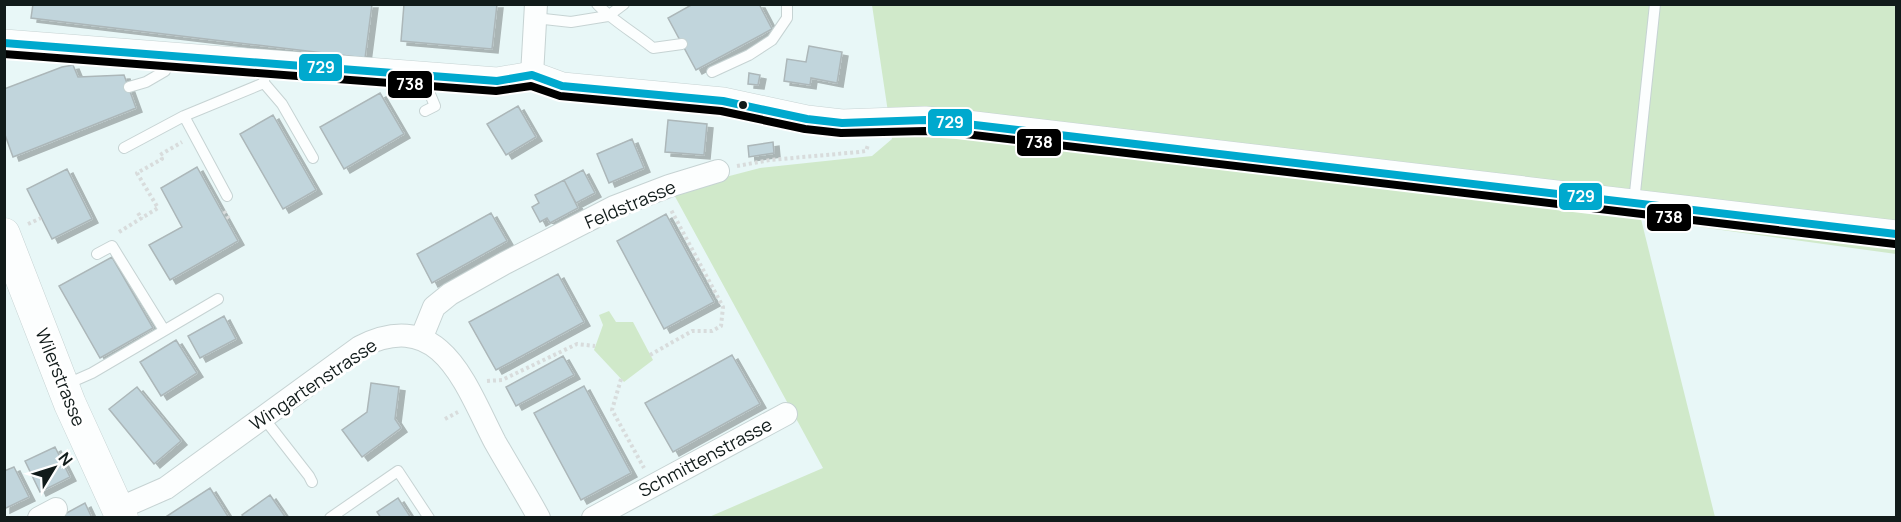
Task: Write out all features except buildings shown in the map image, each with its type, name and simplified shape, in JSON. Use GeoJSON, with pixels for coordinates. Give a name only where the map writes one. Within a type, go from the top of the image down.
{"type":"FeatureCollection","features":[{"type":"Feature","properties":{"kind":"main road","name":"Wilerstrasse"},"geometry":{"type":"LineString","coordinates":[[4,234],[63,386],[120,513]]}},
{"type":"Feature","properties":{"kind":"street"},"geometry":{"type":"LineString","coordinates":[[532,75],[535,11]]}},
{"type":"Feature","properties":{"kind":"street"},"geometry":{"type":"LineString","coordinates":[[4,43],[169,56],[265,73],[430,76],[497,81],[532,75],[562,86],[723,101],[842,123],[925,120],[1896,234]]}},
{"type":"Feature","properties":{"kind":"street","name":"Feldstrasse"},"geometry":{"type":"LineString","coordinates":[[421,339],[434,307],[450,294],[614,207],[718,171]]}},
{"type":"Feature","properties":{"kind":"street","name":"Wingartenstrasse"},"geometry":{"type":"LineString","coordinates":[[120,513],[165,488],[360,347],[382,337],[396,334],[421,339],[443,351],[453,363],[491,448],[519,497],[539,518]]}},
{"type":"Feature","properties":{"kind":"street","name":"Schmittenstrasse"},"geometry":{"type":"LineString","coordinates":[[593,518],[786,414]]}},
{"type":"Feature","properties":{"kind":"lane"},"geometry":{"type":"LineString","coordinates":[[597,4],[608,15],[637,34],[653,48],[682,44]]}},
{"type":"Feature","properties":{"kind":"lane"},"geometry":{"type":"LineString","coordinates":[[535,11],[572,21],[608,15],[624,4]]}},
{"type":"Feature","properties":{"kind":"lane"},"geometry":{"type":"LineString","coordinates":[[712,72],[749,55],[772,40],[787,18],[787,4]]}},
{"type":"Feature","properties":{"kind":"lane"},"geometry":{"type":"LineString","coordinates":[[1634,202],[1655,4]]}},
{"type":"Feature","properties":{"kind":"lane"},"geometry":{"type":"LineString","coordinates":[[129,87],[146,82],[165,72],[169,56]]}},
{"type":"Feature","properties":{"kind":"lane"},"geometry":{"type":"LineString","coordinates":[[124,148],[265,73],[313,158]]}},
{"type":"Feature","properties":{"kind":"lane"},"geometry":{"type":"LineString","coordinates":[[425,111],[435,106],[430,94],[430,76]]}},
{"type":"Feature","properties":{"kind":"lane"},"geometry":{"type":"LineString","coordinates":[[184,116],[227,196]]}},
{"type":"Feature","properties":{"kind":"lane"},"geometry":{"type":"LineString","coordinates":[[97,254],[112,246],[164,330]]}},
{"type":"Feature","properties":{"kind":"lane"},"geometry":{"type":"LineString","coordinates":[[63,386],[92,373],[218,299]]}},
{"type":"Feature","properties":{"kind":"lane"},"geometry":{"type":"LineString","coordinates":[[263,417],[312,482]]}},
{"type":"Feature","properties":{"kind":"lane"},"geometry":{"type":"LineString","coordinates":[[330,518],[398,471],[429,518]]}},
{"type":"Feature","properties":{"kind":"path"},"geometry":{"type":"LineString","coordinates":[[718,171],[770,160],[866,151],[869,138]]}},
{"type":"Feature","properties":{"kind":"path"},"geometry":{"type":"LineString","coordinates":[[118,233],[158,208],[137,173],[162,159],[160,155],[186,140]]}},
{"type":"Feature","properties":{"kind":"path"},"geometry":{"type":"LineString","coordinates":[[650,355],[692,331],[712,331],[721,326],[723,308],[660,190]]}},
{"type":"Feature","properties":{"kind":"path"},"geometry":{"type":"LineString","coordinates":[[138,213],[142,219]]}},
{"type":"Feature","properties":{"kind":"path"},"geometry":{"type":"LineString","coordinates":[[477,382],[502,380],[577,344],[596,346]]}},
{"type":"Feature","properties":{"kind":"path"},"geometry":{"type":"LineString","coordinates":[[621,379],[612,410],[653,485]]}},
{"type":"Feature","properties":{"kind":"green space"},"geometry":{"type":"Polygon","coordinates":[[[872,5],[1896,5],[1896,254],[1641,219],[1715,517],[709,517],[823,468],[672,191],[760,168],[872,156],[892,139],[872,5]]]}},
{"type":"Feature","properties":{"kind":"green space"},"geometry":{"type":"Polygon","coordinates":[[[609,311],[616,322],[633,322],[653,360],[624,382],[594,350],[603,325],[599,315],[609,311]]]}},
{"type":"Feature","properties":{"kind":"transit line","name":"729"},"geometry":{"type":"LineString","coordinates":[[4,43],[497,81],[532,75],[562,86],[723,101],[807,119],[842,123],[925,120],[958,123],[1896,234]]}},
{"type":"Feature","properties":{"kind":"transit line","name":"738"},"geometry":{"type":"LineString","coordinates":[[4,54],[496,91],[531,86],[560,96],[721,111],[805,129],[841,133],[925,131],[957,133],[1895,244]]}}]}
